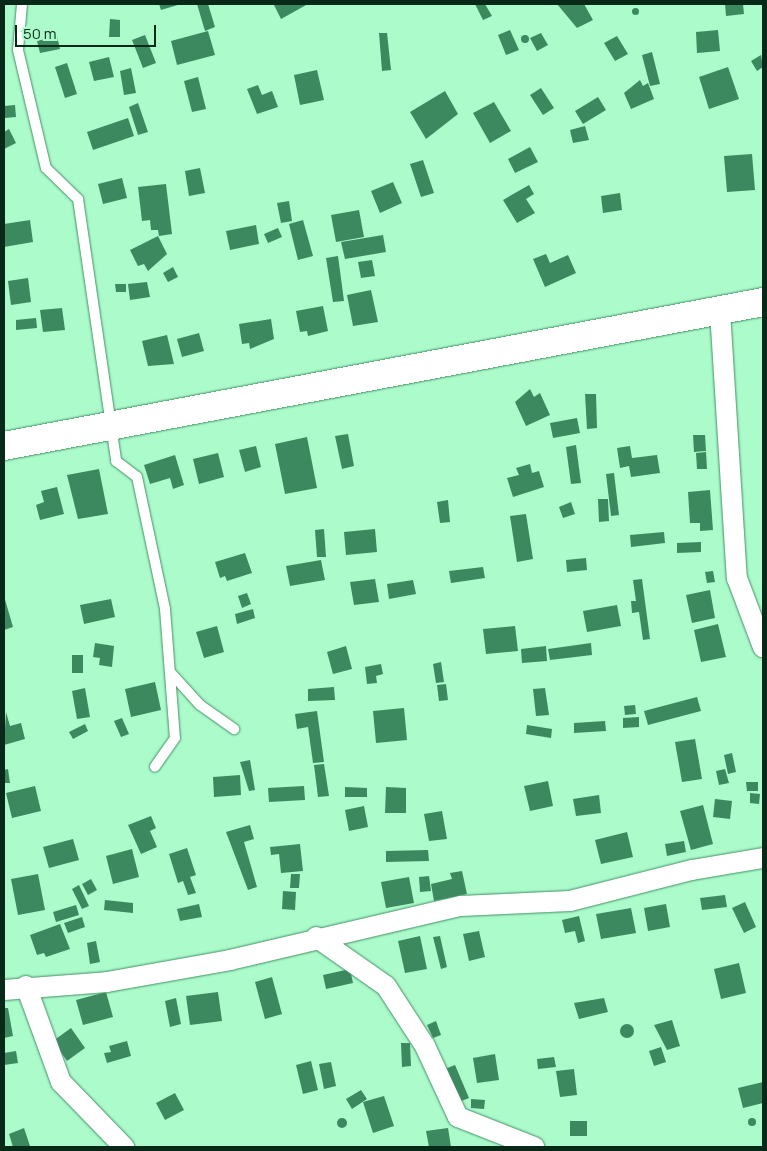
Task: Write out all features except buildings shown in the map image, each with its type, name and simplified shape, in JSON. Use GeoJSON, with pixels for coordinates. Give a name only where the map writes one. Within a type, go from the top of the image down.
{"type":"FeatureCollection","features":[{"type":"Feature","properties":{"kind":"main road"},"geometry":{"type":"LineString","coordinates":[[4,446],[763,302]]}},
{"type":"Feature","properties":{"kind":"street"},"geometry":{"type":"LineString","coordinates":[[720,311],[737,578],[763,647]]}},
{"type":"Feature","properties":{"kind":"street"},"geometry":{"type":"LineString","coordinates":[[4,990],[26,986],[107,982],[230,960],[316,937],[461,906],[570,901],[692,870],[763,858]]}},
{"type":"Feature","properties":{"kind":"street"},"geometry":{"type":"LineString","coordinates":[[316,937],[386,986],[424,1046],[458,1117],[534,1147]]}},
{"type":"Feature","properties":{"kind":"street"},"geometry":{"type":"LineString","coordinates":[[26,986],[61,1082],[124,1147]]}},
{"type":"Feature","properties":{"kind":"lane"},"geometry":{"type":"LineString","coordinates":[[22,4],[18,50],[46,168],[78,200],[116,461],[137,477],[165,609],[175,738],[155,767]]}},
{"type":"Feature","properties":{"kind":"lane"},"geometry":{"type":"LineString","coordinates":[[171,673],[200,705],[234,729]]}}]}
